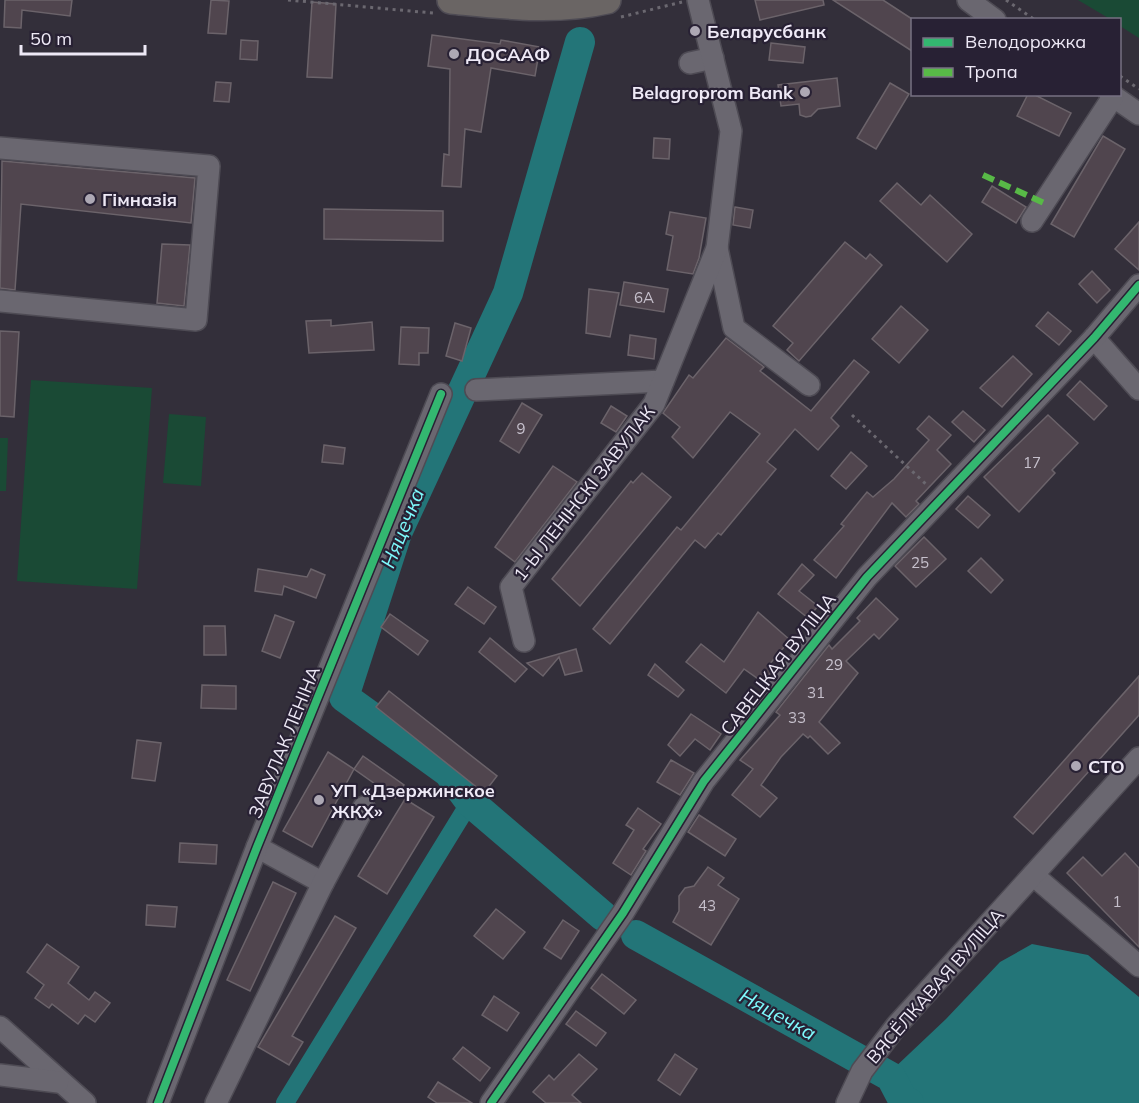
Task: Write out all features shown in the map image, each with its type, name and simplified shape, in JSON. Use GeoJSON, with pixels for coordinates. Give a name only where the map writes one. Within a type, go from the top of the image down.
{"type":"FeatureCollection","features":[{"type":"Feature","properties":{"kind":"main road"},"geometry":{"type":"LineString","coordinates":[[451,0],[562,7],[607,0]]}},
{"type":"Feature","properties":{"kind":"street","name":"1-Ы ЛЕНІНСКІ ЗАВУЛАК"},"geometry":{"type":"LineString","coordinates":[[524,641],[511,587],[654,404],[717,248],[731,131],[698,0]]}},
{"type":"Feature","properties":{"kind":"street"},"geometry":{"type":"LineString","coordinates":[[968,0],[992,18]]}},
{"type":"Feature","properties":{"kind":"street"},"geometry":{"type":"LineString","coordinates":[[690,63],[713,58]]}},
{"type":"Feature","properties":{"kind":"street"},"geometry":{"type":"LineString","coordinates":[[1032,221],[1112,96],[1139,114]]}},
{"type":"Feature","properties":{"kind":"street"},"geometry":{"type":"LineString","coordinates":[[0,148],[209,166],[196,320],[0,301]]}},
{"type":"Feature","properties":{"kind":"street"},"geometry":{"type":"LineString","coordinates":[[717,248],[734,328],[809,386]]}},
{"type":"Feature","properties":{"kind":"street","name":"САВЕЦКАЯ ВУЛІЦА"},"geometry":{"type":"LineString","coordinates":[[491,1103],[623,913],[704,782],[867,577],[1094,338],[1139,285]]}},
{"type":"Feature","properties":{"kind":"street"},"geometry":{"type":"LineString","coordinates":[[1094,338],[1139,389]]}},
{"type":"Feature","properties":{"kind":"street"},"geometry":{"type":"LineString","coordinates":[[476,390],[663,381]]}},
{"type":"Feature","properties":{"kind":"street","name":"ЗАВУЛАК ЛЕНІНА"},"geometry":{"type":"LineString","coordinates":[[158,1103],[257,847],[441,394]]}},
{"type":"Feature","properties":{"kind":"street","name":"ВЯСЁЛКАВАЯ ВУЛІЦА"},"geometry":{"type":"LineString","coordinates":[[847,1102],[862,1071],[897,1025],[1139,758]]}},
{"type":"Feature","properties":{"kind":"street"},"geometry":{"type":"LineString","coordinates":[[216,1103],[323,884],[364,807]]}},
{"type":"Feature","properties":{"kind":"street"},"geometry":{"type":"LineString","coordinates":[[257,847],[323,884]]}},
{"type":"Feature","properties":{"kind":"street"},"geometry":{"type":"LineString","coordinates":[[1033,875],[1139,966]]}},
{"type":"Feature","properties":{"kind":"street"},"geometry":{"type":"LineString","coordinates":[[0,1027],[58,1082],[85,1103]]}},
{"type":"Feature","properties":{"kind":"street"},"geometry":{"type":"LineString","coordinates":[[0,1075],[58,1082]]}},
{"type":"Feature","properties":{"kind":"path"},"geometry":{"type":"LineString","coordinates":[[1006,0],[1032,18]]}},
{"type":"Feature","properties":{"kind":"path"},"geometry":{"type":"LineString","coordinates":[[1121,77],[1139,89]]}},
{"type":"Feature","properties":{"kind":"path"},"geometry":{"type":"LineString","coordinates":[[852,415],[933,491]]}},
{"type":"Feature","properties":{"kind":"green space"},"geometry":{"type":"Polygon","coordinates":[[[1078,0],[1139,0],[1139,38],[1121,27],[1121,18],[1108,18],[1078,0]]]}},
{"type":"Feature","properties":{"kind":"green space"},"geometry":{"type":"Polygon","coordinates":[[[31,380],[152,388],[137,589],[17,581],[31,380]]]}},
{"type":"Feature","properties":{"kind":"green space"},"geometry":{"type":"Polygon","coordinates":[[[169,414],[206,417],[201,486],[163,483],[169,414]]]}},
{"type":"Feature","properties":{"kind":"green space"},"geometry":{"type":"Polygon","coordinates":[[[0,438],[8,438],[6,491],[0,491],[0,438]]]}},
{"type":"Feature","properties":{"kind":"water"},"geometry":{"type":"Polygon","coordinates":[[[1032,944],[1088,955],[1139,997],[1139,1103],[892,1103],[891,1071],[946,1019],[1000,962],[1032,944]]]}},
{"type":"Feature","properties":{"kind":"building"},"geometry":{"type":"Polygon","coordinates":[[[5,0],[72,0],[70,16],[22,10],[21,28],[4,27],[5,0]]]}},
{"type":"Feature","properties":{"kind":"building"},"geometry":{"type":"Polygon","coordinates":[[[211,0],[229,1],[226,34],[208,33],[211,0]]]}},
{"type":"Feature","properties":{"kind":"building"},"geometry":{"type":"Polygon","coordinates":[[[755,0],[823,0],[824,5],[760,20],[755,0]]]}},
{"type":"Feature","properties":{"kind":"building"},"geometry":{"type":"Polygon","coordinates":[[[833,0],[883,0],[911,18],[911,50],[833,0]]]}},
{"type":"Feature","properties":{"kind":"building"},"geometry":{"type":"Polygon","coordinates":[[[312,2],[336,4],[332,78],[307,77],[312,2]]]}},
{"type":"Feature","properties":{"kind":"building"},"geometry":{"type":"Polygon","coordinates":[[[432,35],[500,44],[501,40],[540,47],[535,76],[491,68],[481,132],[465,129],[461,187],[442,186],[444,154],[449,155],[450,69],[428,66],[432,35]]]}},
{"type":"Feature","properties":{"kind":"building"},"geometry":{"type":"Polygon","coordinates":[[[241,40],[258,41],[257,60],[240,59],[241,40]]]}},
{"type":"Feature","properties":{"kind":"building"},"geometry":{"type":"Polygon","coordinates":[[[771,43],[805,47],[803,63],[769,60],[771,43]]]}},
{"type":"Feature","properties":{"kind":"building"},"geometry":{"type":"Polygon","coordinates":[[[837,78],[840,106],[818,109],[811,116],[806,117],[800,115],[799,104],[781,106],[778,85],[837,78]]]}},
{"type":"Feature","properties":{"kind":"building"},"geometry":{"type":"Polygon","coordinates":[[[216,82],[231,83],[229,102],[214,101],[216,82]]]}},
{"type":"Feature","properties":{"kind":"building"},"geometry":{"type":"Polygon","coordinates":[[[890,83],[909,94],[876,149],[857,138],[890,83]]]}},
{"type":"Feature","properties":{"kind":"building"},"geometry":{"type":"Polygon","coordinates":[[[1027,96],[1037,96],[1071,113],[1059,136],[1017,116],[1027,96]]]}},
{"type":"Feature","properties":{"kind":"building"},"geometry":{"type":"Polygon","coordinates":[[[1103,136],[1125,149],[1074,237],[1051,224],[1103,136]]]}},
{"type":"Feature","properties":{"kind":"building"},"geometry":{"type":"Polygon","coordinates":[[[654,138],[670,139],[669,159],[653,158],[654,138]]]}},
{"type":"Feature","properties":{"kind":"building"},"geometry":{"type":"Polygon","coordinates":[[[2,161],[195,178],[191,223],[21,204],[15,290],[0,288],[2,161]]]}},
{"type":"Feature","properties":{"kind":"building"},"geometry":{"type":"Polygon","coordinates":[[[897,183],[921,205],[930,195],[972,234],[947,262],[880,201],[897,183]]]}},
{"type":"Feature","properties":{"kind":"building"},"geometry":{"type":"Polygon","coordinates":[[[992,186],[1026,207],[1016,223],[982,202],[992,186]]]}},
{"type":"Feature","properties":{"kind":"building"},"geometry":{"type":"Polygon","coordinates":[[[735,207],[753,210],[750,228],[733,225],[735,207]]]}},
{"type":"Feature","properties":{"kind":"building"},"geometry":{"type":"Polygon","coordinates":[[[324,209],[443,211],[443,241],[324,239],[324,209]]]}},
{"type":"Feature","properties":{"kind":"building"},"geometry":{"type":"Polygon","coordinates":[[[670,212],[706,218],[699,258],[693,274],[667,270],[673,236],[666,234],[670,212]]]}},
{"type":"Feature","properties":{"kind":"building"},"geometry":{"type":"Polygon","coordinates":[[[1139,222],[1139,270],[1115,249],[1139,222]]]}},
{"type":"Feature","properties":{"kind":"building"},"geometry":{"type":"Polygon","coordinates":[[[845,242],[866,259],[870,254],[882,265],[799,361],[787,350],[793,343],[773,326],[845,242]]]}},
{"type":"Feature","properties":{"kind":"building"},"geometry":{"type":"Polygon","coordinates":[[[162,244],[190,245],[184,306],[157,303],[162,244]]]}},
{"type":"Feature","properties":{"kind":"building"},"geometry":{"type":"Polygon","coordinates":[[[1092,271],[1110,290],[1097,303],[1079,284],[1092,271]]]}},
{"type":"Feature","properties":{"kind":"building"},"geometry":{"type":"Polygon","coordinates":[[[624,282],[668,289],[664,312],[620,305],[624,282]]]}},
{"type":"Feature","properties":{"kind":"building"},"geometry":{"type":"Polygon","coordinates":[[[589,289],[619,293],[610,337],[586,333],[589,289]]]}},
{"type":"Feature","properties":{"kind":"building"},"geometry":{"type":"Polygon","coordinates":[[[901,306],[928,330],[899,363],[872,339],[901,306]]]}},
{"type":"Feature","properties":{"kind":"building"},"geometry":{"type":"Polygon","coordinates":[[[1048,312],[1071,331],[1059,345],[1036,326],[1048,312]]]}},
{"type":"Feature","properties":{"kind":"building"},"geometry":{"type":"Polygon","coordinates":[[[331,320],[331,326],[372,322],[374,350],[309,353],[306,321],[331,320]]]}},
{"type":"Feature","properties":{"kind":"building"},"geometry":{"type":"Polygon","coordinates":[[[455,323],[471,328],[462,361],[446,356],[455,323]]]}},
{"type":"Feature","properties":{"kind":"building"},"geometry":{"type":"Polygon","coordinates":[[[401,327],[429,328],[428,353],[419,353],[419,365],[399,364],[401,327]]]}},
{"type":"Feature","properties":{"kind":"building"},"geometry":{"type":"Polygon","coordinates":[[[0,331],[19,332],[14,417],[0,416],[0,331]]]}},
{"type":"Feature","properties":{"kind":"building"},"geometry":{"type":"Polygon","coordinates":[[[630,335],[656,339],[654,359],[628,355],[630,335]]]}},
{"type":"Feature","properties":{"kind":"building"},"geometry":{"type":"Polygon","coordinates":[[[726,338],[764,367],[760,371],[811,411],[854,360],[869,372],[831,418],[839,426],[818,450],[795,429],[767,462],[776,469],[721,535],[718,533],[705,548],[695,540],[610,644],[593,629],[677,527],[681,530],[760,434],[730,412],[693,458],[672,437],[680,427],[663,413],[689,375],[693,378],[726,338]]]}},
{"type":"Feature","properties":{"kind":"building"},"geometry":{"type":"Polygon","coordinates":[[[1013,356],[1032,374],[1002,407],[980,388],[1013,356]]]}},
{"type":"Feature","properties":{"kind":"building"},"geometry":{"type":"Polygon","coordinates":[[[1080,381],[1107,406],[1094,420],[1067,395],[1080,381]]]}},
{"type":"Feature","properties":{"kind":"building"},"geometry":{"type":"Polygon","coordinates":[[[522,403],[542,415],[519,453],[500,441],[522,403]]]}},
{"type":"Feature","properties":{"kind":"building"},"geometry":{"type":"Polygon","coordinates":[[[611,406],[627,416],[616,432],[601,423],[611,406]]]}},
{"type":"Feature","properties":{"kind":"building"},"geometry":{"type":"Polygon","coordinates":[[[963,411],[985,430],[974,442],[952,422],[963,411]]]}},
{"type":"Feature","properties":{"kind":"building"},"geometry":{"type":"Polygon","coordinates":[[[1048,415],[1078,443],[1052,470],[1055,473],[1019,512],[984,477],[1048,415]]]}},
{"type":"Feature","properties":{"kind":"building"},"geometry":{"type":"Polygon","coordinates":[[[929,416],[951,435],[937,450],[951,464],[916,501],[919,504],[906,517],[892,503],[836,578],[814,560],[844,526],[841,524],[867,492],[873,497],[894,479],[929,440],[917,429],[929,416]]]}},
{"type":"Feature","properties":{"kind":"building"},"geometry":{"type":"Polygon","coordinates":[[[324,445],[345,448],[343,464],[322,462],[324,445]]]}},
{"type":"Feature","properties":{"kind":"building"},"geometry":{"type":"Polygon","coordinates":[[[851,452],[867,466],[846,489],[831,476],[851,452]]]}},
{"type":"Feature","properties":{"kind":"building"},"geometry":{"type":"Polygon","coordinates":[[[553,466],[577,482],[515,562],[495,547],[553,466]]]}},
{"type":"Feature","properties":{"kind":"building"},"geometry":{"type":"Polygon","coordinates":[[[642,473],[671,497],[580,606],[552,579],[631,481],[633,483],[642,473]]]}},
{"type":"Feature","properties":{"kind":"building"},"geometry":{"type":"Polygon","coordinates":[[[968,496],[990,515],[978,528],[956,509],[968,496]]]}},
{"type":"Feature","properties":{"kind":"building"},"geometry":{"type":"Polygon","coordinates":[[[924,537],[946,559],[916,587],[895,566],[924,537]]]}},
{"type":"Feature","properties":{"kind":"building"},"geometry":{"type":"Polygon","coordinates":[[[981,558],[1003,580],[991,593],[968,571],[981,558]]]}},
{"type":"Feature","properties":{"kind":"building"},"geometry":{"type":"Polygon","coordinates":[[[802,564],[814,575],[799,591],[818,606],[808,618],[778,594],[802,564]]]}},
{"type":"Feature","properties":{"kind":"building"},"geometry":{"type":"Polygon","coordinates":[[[258,569],[307,577],[311,569],[325,575],[316,598],[284,586],[282,595],[255,591],[258,569]]]}},
{"type":"Feature","properties":{"kind":"building"},"geometry":{"type":"Polygon","coordinates":[[[468,587],[496,607],[484,624],[455,604],[468,587]]]}},
{"type":"Feature","properties":{"kind":"building"},"geometry":{"type":"Polygon","coordinates":[[[876,598],[898,619],[879,639],[874,634],[846,661],[858,673],[819,722],[840,743],[828,754],[810,736],[808,738],[803,734],[781,757],[761,785],[777,798],[760,817],[732,795],[753,769],[740,760],[780,715],[776,712],[829,645],[832,649],[860,621],[857,618],[876,598]]]}},
{"type":"Feature","properties":{"kind":"building"},"geometry":{"type":"Polygon","coordinates":[[[758,612],[790,640],[768,666],[773,669],[764,683],[744,669],[726,693],[686,662],[701,644],[724,662],[758,612]]]}},
{"type":"Feature","properties":{"kind":"building"},"geometry":{"type":"Polygon","coordinates":[[[390,614],[428,641],[418,655],[381,627],[390,614]]]}},
{"type":"Feature","properties":{"kind":"building"},"geometry":{"type":"Polygon","coordinates":[[[275,615],[294,622],[280,658],[262,651],[275,615]]]}},
{"type":"Feature","properties":{"kind":"building"},"geometry":{"type":"Polygon","coordinates":[[[204,626],[225,626],[226,655],[204,655],[204,626]]]}},
{"type":"Feature","properties":{"kind":"building"},"geometry":{"type":"Polygon","coordinates":[[[490,638],[527,669],[515,682],[479,652],[490,638]]]}},
{"type":"Feature","properties":{"kind":"building"},"geometry":{"type":"Polygon","coordinates":[[[576,649],[582,671],[565,675],[559,657],[543,676],[527,663],[576,649]]]}},
{"type":"Feature","properties":{"kind":"building"},"geometry":{"type":"Polygon","coordinates":[[[655,664],[684,690],[678,697],[648,675],[655,664]]]}},
{"type":"Feature","properties":{"kind":"building","name":"СТО"},"geometry":{"type":"Polygon","coordinates":[[[1139,676],[1139,715],[1033,834],[1014,817],[1139,676]]]}},
{"type":"Feature","properties":{"kind":"building"},"geometry":{"type":"Polygon","coordinates":[[[202,685],[236,686],[236,709],[201,708],[202,685]]]}},
{"type":"Feature","properties":{"kind":"building"},"geometry":{"type":"Polygon","coordinates":[[[389,691],[497,776],[484,793],[376,707],[389,691]]]}},
{"type":"Feature","properties":{"kind":"building"},"geometry":{"type":"Polygon","coordinates":[[[691,714],[721,734],[710,750],[695,739],[680,756],[668,745],[691,714]]]}},
{"type":"Feature","properties":{"kind":"building"},"geometry":{"type":"Polygon","coordinates":[[[137,740],[161,743],[155,781],[132,778],[137,740]]]}},
{"type":"Feature","properties":{"kind":"building","name":"УП «Дзержинское ЖКХ»"},"geometry":{"type":"Polygon","coordinates":[[[328,752],[354,769],[312,847],[283,831],[328,752]]]}},
{"type":"Feature","properties":{"kind":"building"},"geometry":{"type":"Polygon","coordinates":[[[363,756],[404,785],[395,798],[354,769],[363,756]]]}},
{"type":"Feature","properties":{"kind":"building"},"geometry":{"type":"Polygon","coordinates":[[[671,760],[694,773],[680,795],[657,782],[671,760]]]}},
{"type":"Feature","properties":{"kind":"building"},"geometry":{"type":"Polygon","coordinates":[[[405,799],[434,817],[387,894],[358,876],[405,799]]]}},
{"type":"Feature","properties":{"kind":"building"},"geometry":{"type":"Polygon","coordinates":[[[638,808],[661,824],[643,849],[646,851],[631,875],[613,863],[634,830],[626,825],[638,808]]]}},
{"type":"Feature","properties":{"kind":"building"},"geometry":{"type":"Polygon","coordinates":[[[699,815],[736,839],[725,856],[688,832],[699,815]]]}},
{"type":"Feature","properties":{"kind":"building"},"geometry":{"type":"Polygon","coordinates":[[[180,843],[217,845],[216,864],[179,862],[180,843]]]}},
{"type":"Feature","properties":{"kind":"building"},"geometry":{"type":"Polygon","coordinates":[[[1125,853],[1139,868],[1139,947],[1067,873],[1083,857],[1102,876],[1125,853]]]}},
{"type":"Feature","properties":{"kind":"building"},"geometry":{"type":"Polygon","coordinates":[[[708,867],[724,878],[718,885],[739,899],[711,945],[673,922],[679,911],[679,896],[685,888],[694,886],[708,867]]]}},
{"type":"Feature","properties":{"kind":"building"},"geometry":{"type":"Polygon","coordinates":[[[273,882],[296,893],[250,991],[227,980],[273,882]]]}},
{"type":"Feature","properties":{"kind":"building"},"geometry":{"type":"Polygon","coordinates":[[[147,905],[177,907],[175,927],[146,925],[147,905]]]}},
{"type":"Feature","properties":{"kind":"building"},"geometry":{"type":"Polygon","coordinates":[[[496,909],[525,932],[503,959],[474,936],[496,909]]]}},
{"type":"Feature","properties":{"kind":"building"},"geometry":{"type":"Polygon","coordinates":[[[335,916],[356,928],[292,1036],[303,1042],[289,1065],[258,1047],[335,916]]]}},
{"type":"Feature","properties":{"kind":"building"},"geometry":{"type":"Polygon","coordinates":[[[563,920],[579,931],[561,959],[544,948],[563,920]]]}},
{"type":"Feature","properties":{"kind":"building"},"geometry":{"type":"Polygon","coordinates":[[[47,944],[79,967],[68,983],[89,1000],[95,992],[110,1003],[95,1022],[85,1015],[78,1024],[52,1004],[49,1008],[35,998],[44,985],[27,972],[47,944]]]}},
{"type":"Feature","properties":{"kind":"building"},"geometry":{"type":"Polygon","coordinates":[[[602,974],[636,1000],[624,1014],[591,988],[602,974]]]}},
{"type":"Feature","properties":{"kind":"building"},"geometry":{"type":"Polygon","coordinates":[[[494,996],[519,1013],[507,1031],[482,1015],[494,996]]]}},
{"type":"Feature","properties":{"kind":"building"},"geometry":{"type":"Polygon","coordinates":[[[576,1011],[606,1033],[596,1046],[566,1024],[576,1011]]]}},
{"type":"Feature","properties":{"kind":"building"},"geometry":{"type":"Polygon","coordinates":[[[463,1047],[490,1068],[480,1081],[453,1059],[463,1047]]]}},
{"type":"Feature","properties":{"kind":"building"},"geometry":{"type":"Polygon","coordinates":[[[579,1054],[597,1069],[572,1095],[581,1103],[546,1103],[533,1092],[549,1075],[554,1080],[579,1054]]]}},
{"type":"Feature","properties":{"kind":"building"},"geometry":{"type":"Polygon","coordinates":[[[675,1054],[697,1069],[680,1095],[658,1080],[675,1054]]]}},
{"type":"Feature","properties":{"kind":"building"},"geometry":{"type":"Polygon","coordinates":[[[438,1082],[472,1103],[437,1103],[428,1097],[438,1082]]]}},
{"type":"Feature","properties":{"kind":"waterway","name":"Няцечка"},"geometry":{"type":"LineString","coordinates":[[580,42],[508,293],[397,533],[344,697],[448,772],[470,802],[603,916]]}},
{"type":"Feature","properties":{"kind":"waterway"},"geometry":{"type":"LineString","coordinates":[[285,1103],[470,802]]}},
{"type":"Feature","properties":{"kind":"waterway","name":"Няцечка"},"geometry":{"type":"LineString","coordinates":[[636,935],[891,1077],[903,1100],[909,1103]]}},
{"type":"Feature","properties":{"kind":"marked path"},"geometry":{"type":"LineString","coordinates":[[983,175],[1044,203]]}},
{"type":"Feature","properties":{"kind":"cycle path"},"geometry":{"type":"LineString","coordinates":[[491,1103],[623,913],[704,781],[867,577],[1094,338],[1139,285]]}},
{"type":"Feature","properties":{"kind":"cycle path"},"geometry":{"type":"LineString","coordinates":[[158,1103],[257,847],[441,394]]}},
{"type":"Feature","properties":{"kind":"place","name":"Беларусбанк"},"geometry":{"type":"Point","coordinates":[695,31]}},
{"type":"Feature","properties":{"kind":"place","name":"ДОСААФ"},"geometry":{"type":"Point","coordinates":[454,54]}},
{"type":"Feature","properties":{"kind":"place","name":"Belagroprom Bank"},"geometry":{"type":"Point","coordinates":[805,92]}},
{"type":"Feature","properties":{"kind":"place","name":"Гімназія"},"geometry":{"type":"Point","coordinates":[90,199]}},
{"type":"Feature","properties":{"kind":"place","name":"СТО"},"geometry":{"type":"Point","coordinates":[1076,766]}},
{"type":"Feature","properties":{"kind":"place","name":"УП «Дзержинское ЖКХ»"},"geometry":{"type":"Point","coordinates":[319,800]}}]}
